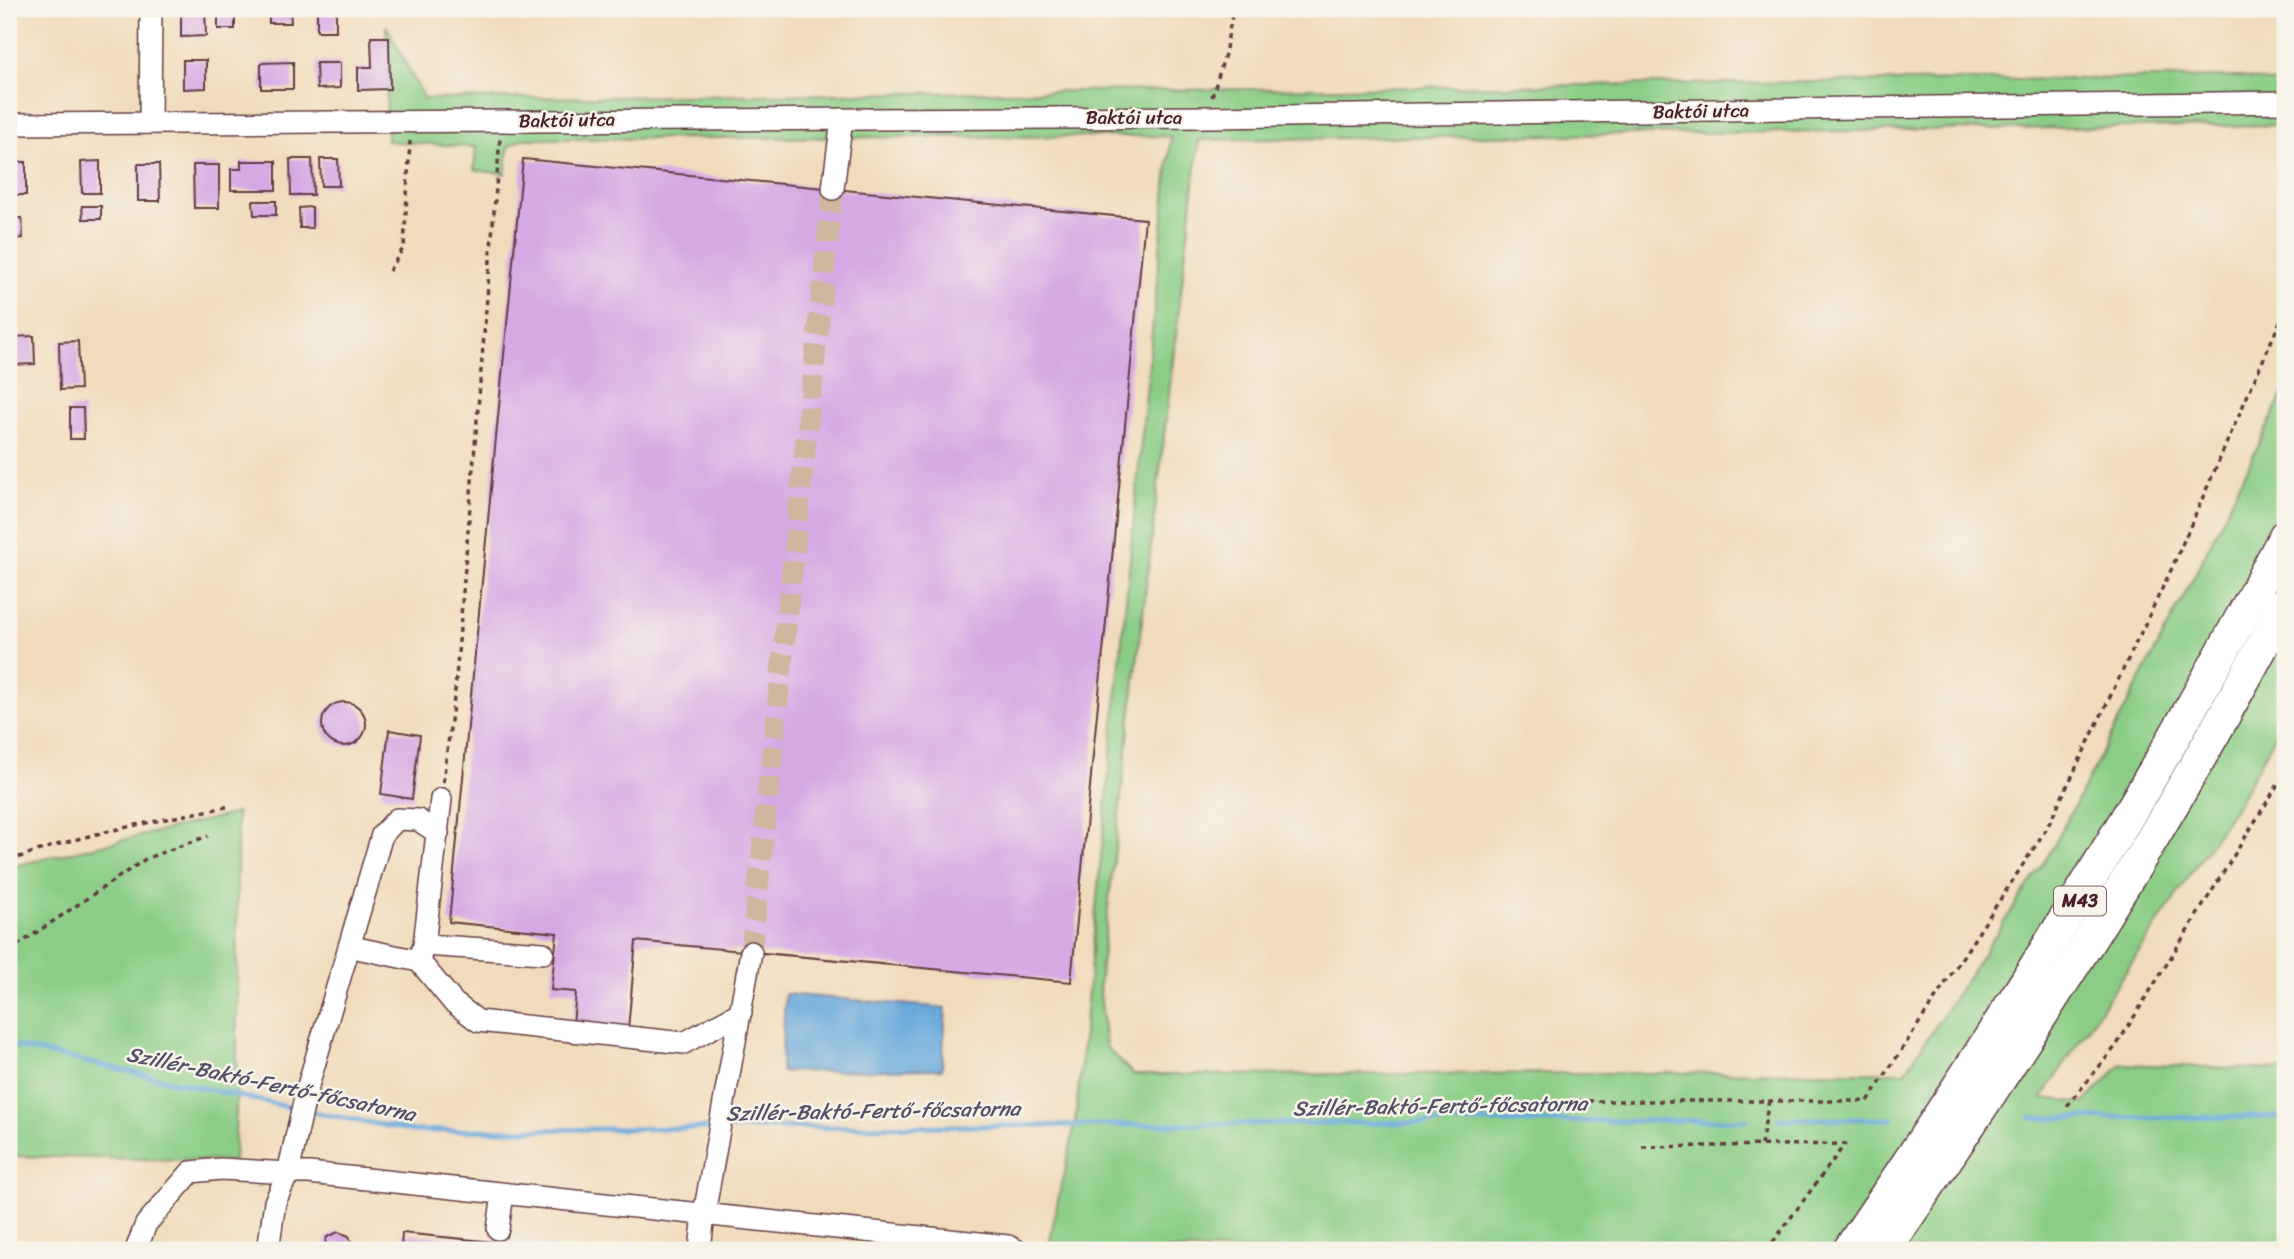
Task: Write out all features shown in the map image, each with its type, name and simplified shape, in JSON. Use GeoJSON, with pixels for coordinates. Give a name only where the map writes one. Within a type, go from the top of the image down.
{"type":"FeatureCollection","features":[{"type":"Feature","properties":{"kind":"highway","name":"M43"},"geometry":{"type":"LineString","coordinates":[[1849,1250],[1941,1116],[2085,892],[2161,764],[2285,536]]}},
{"type":"Feature","properties":{"kind":"highway","name":"M43"},"geometry":{"type":"LineString","coordinates":[[1885,1250],[1984,1105],[2129,875],[2285,603]]}},
{"type":"Feature","properties":{"kind":"street"},"geometry":{"type":"LineString","coordinates":[[150,123],[151,9]]}},
{"type":"Feature","properties":{"kind":"street","name":"Baktói utca"},"geometry":{"type":"LineString","coordinates":[[9,124],[1210,117],[2285,102]]}},
{"type":"Feature","properties":{"kind":"street"},"geometry":{"type":"LineString","coordinates":[[833,189],[842,119]]}},
{"type":"Feature","properties":{"kind":"street"},"geometry":{"type":"LineString","coordinates":[[441,799],[421,953],[453,1002],[478,1021],[684,1043],[741,1012]]}},
{"type":"Feature","properties":{"kind":"street"},"geometry":{"type":"LineString","coordinates":[[268,1250],[275,1202],[288,1173],[307,1089],[352,947],[382,835],[397,819],[418,820],[438,833]]}},
{"type":"Feature","properties":{"kind":"street"},"geometry":{"type":"LineString","coordinates":[[352,947],[421,953],[543,953]]}},
{"type":"Feature","properties":{"kind":"street"},"geometry":{"type":"LineString","coordinates":[[700,1250],[704,1214],[751,952]]}},
{"type":"Feature","properties":{"kind":"street"},"geometry":{"type":"LineString","coordinates":[[136,1250],[146,1224],[191,1172],[221,1169],[321,1173],[704,1214],[902,1243],[1009,1246],[1017,1250]]}},
{"type":"Feature","properties":{"kind":"street"},"geometry":{"type":"LineString","coordinates":[[498,1229],[503,1194]]}},
{"type":"Feature","properties":{"kind":"path"},"geometry":{"type":"LineString","coordinates":[[1210,117],[1213,86],[1226,54],[1233,9]]}},
{"type":"Feature","properties":{"kind":"path"},"geometry":{"type":"LineString","coordinates":[[389,271],[404,247],[411,122]]}},
{"type":"Feature","properties":{"kind":"path"},"geometry":{"type":"LineString","coordinates":[[441,799],[456,677],[501,122]]}},
{"type":"Feature","properties":{"kind":"path"},"geometry":{"type":"LineString","coordinates":[[1568,1101],[1868,1101],[2047,828],[2171,570],[2285,310]]}},
{"type":"Feature","properties":{"kind":"path"},"geometry":{"type":"LineString","coordinates":[[2067,1106],[2116,1046],[2285,773]]}},
{"type":"Feature","properties":{"kind":"path"},"geometry":{"type":"LineString","coordinates":[[9,861],[32,852],[155,821],[231,806]]}},
{"type":"Feature","properties":{"kind":"path"},"geometry":{"type":"LineString","coordinates":[[9,951],[147,858],[208,836]]}},
{"type":"Feature","properties":{"kind":"path"},"geometry":{"type":"LineString","coordinates":[[1761,1145],[1769,1100]]}},
{"type":"Feature","properties":{"kind":"path"},"geometry":{"type":"LineString","coordinates":[[1642,1147],[1845,1144],[1767,1250]]}},
{"type":"Feature","properties":{"kind":"green space"},"geometry":{"type":"Polygon","coordinates":[[[386,25],[424,99],[2242,77],[2279,84],[2285,82],[2285,125],[1199,140],[1099,984],[1106,1047],[1134,1075],[1905,1072],[2051,851],[2201,563],[2285,391],[2285,718],[2239,801],[2042,1098],[2084,1103],[2122,1064],[2285,1070],[2285,1250],[1049,1250],[1076,1115],[1171,136],[522,139],[509,146],[505,174],[474,170],[476,147],[387,141],[386,25]]]}},
{"type":"Feature","properties":{"kind":"green space"},"geometry":{"type":"Polygon","coordinates":[[[237,813],[237,1084],[234,1161],[9,1156],[9,867],[237,813]]]}},
{"type":"Feature","properties":{"kind":"water"},"geometry":{"type":"Polygon","coordinates":[[[785,994],[946,1008],[942,1069],[781,1072],[785,994]]]}},
{"type":"Feature","properties":{"kind":"building"},"geometry":{"type":"Polygon","coordinates":[[[181,9],[205,9],[206,36],[181,37],[181,9]]]}},
{"type":"Feature","properties":{"kind":"building"},"geometry":{"type":"Polygon","coordinates":[[[269,9],[290,9],[291,23],[269,23],[269,9]]]}},
{"type":"Feature","properties":{"kind":"building"},"geometry":{"type":"Polygon","coordinates":[[[317,9],[336,9],[336,31],[317,31],[317,9]]]}},
{"type":"Feature","properties":{"kind":"building"},"geometry":{"type":"Polygon","coordinates":[[[218,10],[235,10],[235,29],[218,29],[218,10]]]}},
{"type":"Feature","properties":{"kind":"building"},"geometry":{"type":"Polygon","coordinates":[[[371,37],[389,37],[390,89],[358,90],[358,67],[372,67],[371,37]]]}},
{"type":"Feature","properties":{"kind":"building"},"geometry":{"type":"Polygon","coordinates":[[[183,60],[206,60],[206,88],[183,89],[183,60]]]}},
{"type":"Feature","properties":{"kind":"building"},"geometry":{"type":"Polygon","coordinates":[[[293,62],[293,89],[261,89],[261,63],[293,62]]]}},
{"type":"Feature","properties":{"kind":"building"},"geometry":{"type":"Polygon","coordinates":[[[316,63],[340,63],[340,88],[317,89],[316,63]]]}},
{"type":"Feature","properties":{"kind":"building"},"geometry":{"type":"Polygon","coordinates":[[[290,159],[312,159],[313,195],[291,195],[290,159]]]}},
{"type":"Feature","properties":{"kind":"building"},"geometry":{"type":"Polygon","coordinates":[[[320,159],[338,159],[339,186],[321,186],[320,159]]]}},
{"type":"Feature","properties":{"kind":"building"},"geometry":{"type":"Polygon","coordinates":[[[523,159],[1145,219],[1071,982],[636,941],[628,1029],[573,1024],[576,992],[551,990],[557,933],[449,922],[523,159]]]}},
{"type":"Feature","properties":{"kind":"building"},"geometry":{"type":"Polygon","coordinates":[[[100,161],[100,193],[82,193],[81,162],[100,161]]]}},
{"type":"Feature","properties":{"kind":"building"},"geometry":{"type":"Polygon","coordinates":[[[241,161],[276,161],[276,190],[231,190],[231,169],[241,169],[241,161]]]}},
{"type":"Feature","properties":{"kind":"building"},"geometry":{"type":"Polygon","coordinates":[[[9,162],[26,162],[26,195],[9,195],[9,162]]]}},
{"type":"Feature","properties":{"kind":"building"},"geometry":{"type":"Polygon","coordinates":[[[138,164],[159,164],[160,201],[138,201],[138,164]]]}},
{"type":"Feature","properties":{"kind":"building"},"geometry":{"type":"Polygon","coordinates":[[[193,165],[219,165],[219,208],[194,208],[193,165]]]}},
{"type":"Feature","properties":{"kind":"building"},"geometry":{"type":"Polygon","coordinates":[[[253,201],[276,201],[276,215],[254,215],[253,201]]]}},
{"type":"Feature","properties":{"kind":"building"},"geometry":{"type":"Polygon","coordinates":[[[82,206],[101,206],[101,219],[83,219],[82,206]]]}},
{"type":"Feature","properties":{"kind":"building"},"geometry":{"type":"Polygon","coordinates":[[[312,207],[312,228],[300,228],[299,208],[312,207]]]}},
{"type":"Feature","properties":{"kind":"building"},"geometry":{"type":"Polygon","coordinates":[[[9,218],[22,218],[23,238],[9,239],[9,218]]]}},
{"type":"Feature","properties":{"kind":"building"},"geometry":{"type":"Polygon","coordinates":[[[34,336],[35,364],[9,365],[9,337],[34,336]]]}},
{"type":"Feature","properties":{"kind":"building"},"geometry":{"type":"Polygon","coordinates":[[[78,341],[80,389],[60,390],[59,342],[78,341]]]}},
{"type":"Feature","properties":{"kind":"building"},"geometry":{"type":"Polygon","coordinates":[[[70,408],[83,408],[84,439],[70,439],[70,408]]]}},
{"type":"Feature","properties":{"kind":"building"},"geometry":{"type":"Polygon","coordinates":[[[344,702],[359,709],[366,724],[359,739],[344,746],[329,739],[322,724],[329,709],[344,702]]]}},
{"type":"Feature","properties":{"kind":"building"},"geometry":{"type":"Polygon","coordinates":[[[389,730],[420,735],[412,799],[381,794],[389,730]]]}},
{"type":"Feature","properties":{"kind":"building"},"geometry":{"type":"Polygon","coordinates":[[[338,1232],[349,1236],[354,1250],[323,1250],[327,1237],[338,1232]]]}},
{"type":"Feature","properties":{"kind":"building"},"geometry":{"type":"Polygon","coordinates":[[[402,1233],[555,1248],[555,1250],[401,1250],[402,1233]]]}},
{"type":"Feature","properties":{"kind":"waterway","name":"Szillér-Baktó-Fertő-főcsatorna"},"geometry":{"type":"LineString","coordinates":[[9,1045],[298,1109]]}},
{"type":"Feature","properties":{"kind":"waterway","name":"Szillér-Baktó-Fertő-főcsatorna"},"geometry":{"type":"LineString","coordinates":[[307,1111],[414,1131],[715,1128]]}},
{"type":"Feature","properties":{"kind":"waterway","name":"Szillér-Baktó-Fertő-főcsatorna"},"geometry":{"type":"LineString","coordinates":[[2030,1118],[2285,1117]]}},
{"type":"Feature","properties":{"kind":"waterway","name":"Szillér-Baktó-Fertő-főcsatorna"},"geometry":{"type":"LineString","coordinates":[[1779,1119],[1892,1119]]}},
{"type":"Feature","properties":{"kind":"waterway","name":"Szillér-Baktó-Fertő-főcsatorna"},"geometry":{"type":"LineString","coordinates":[[725,1128],[1747,1120]]}},
{"type":"Feature","properties":{"kind":"tunnel"},"geometry":{"type":"LineString","coordinates":[[751,952],[833,189]]}}]}
